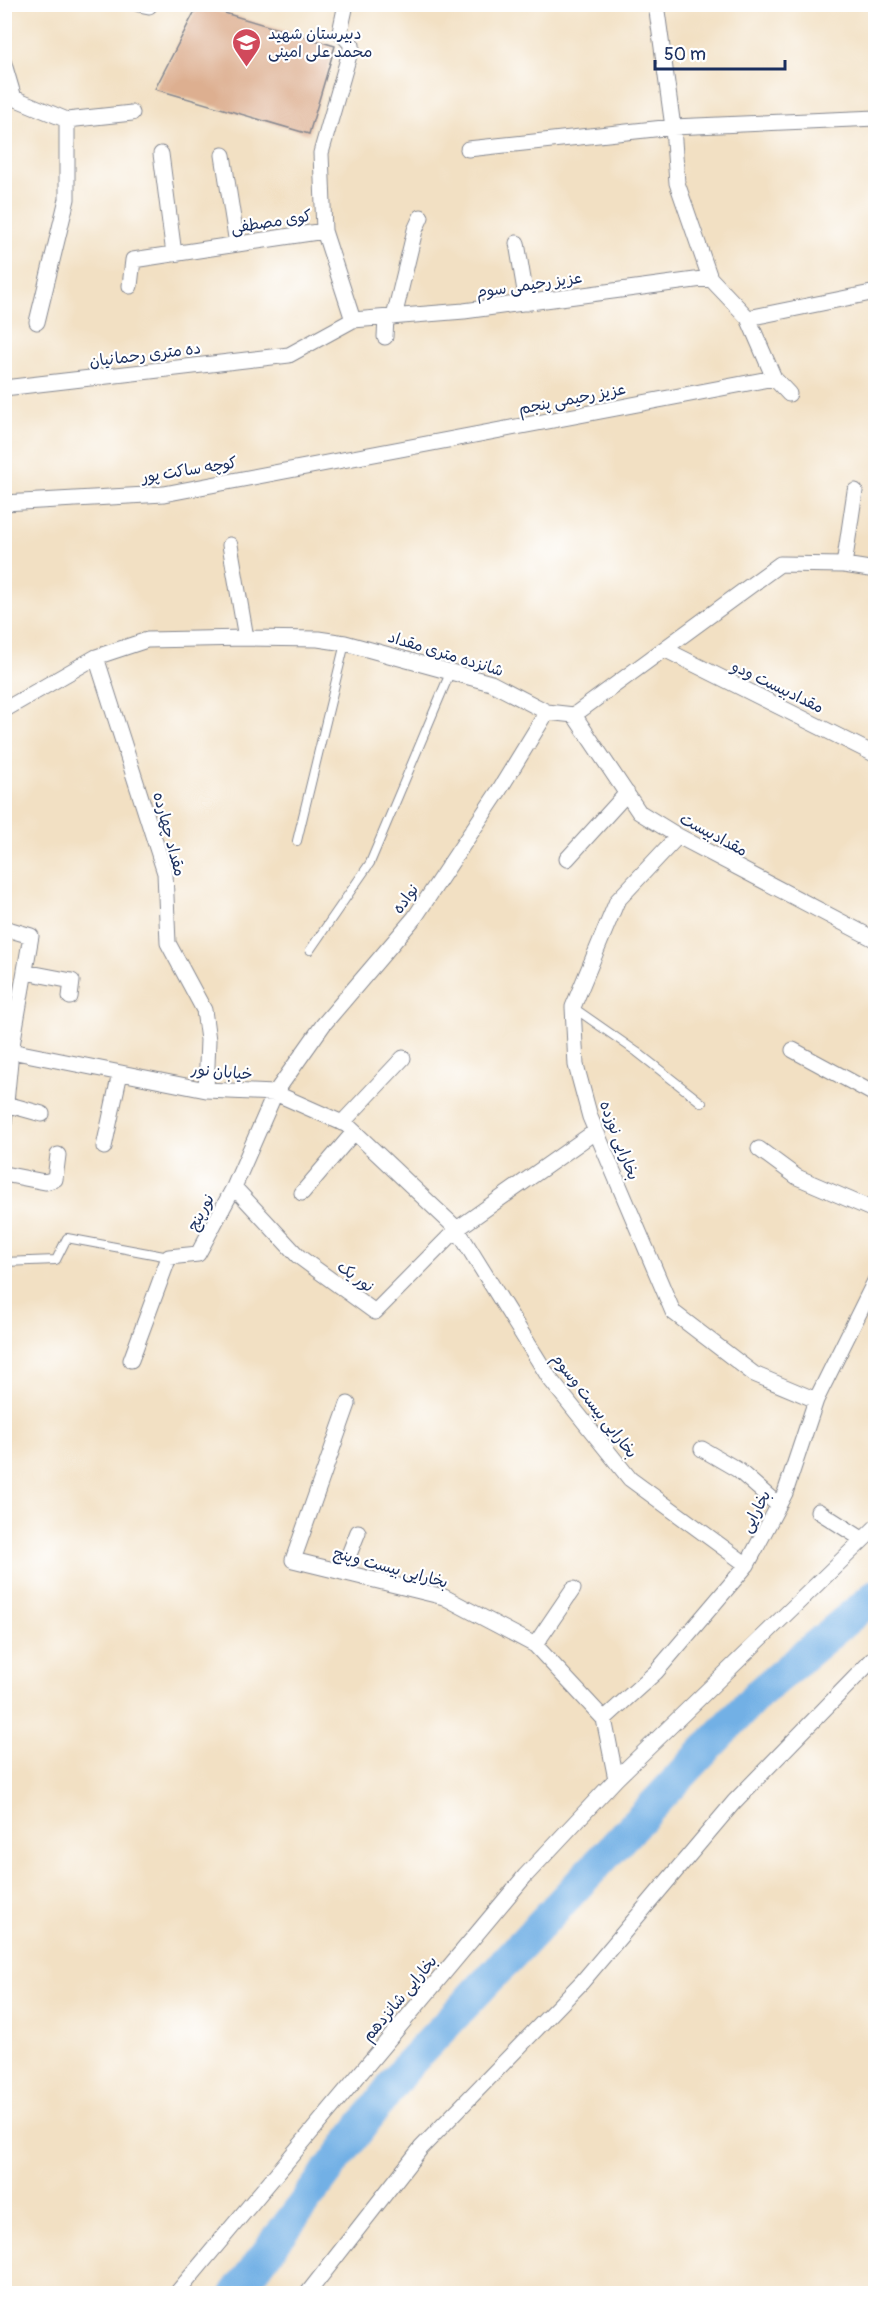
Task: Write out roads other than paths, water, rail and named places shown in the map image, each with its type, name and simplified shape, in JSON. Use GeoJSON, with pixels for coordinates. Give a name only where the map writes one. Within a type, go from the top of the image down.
{"type":"FeatureCollection","features":[{"type":"Feature","properties":{"kind":"street","name":"کوی مصطفی"},"geometry":{"type":"LineString","coordinates":[[130,286],[133,260],[324,231],[321,153],[352,45],[340,32],[346,4]]}},
{"type":"Feature","properties":{"kind":"street"},"geometry":{"type":"LineString","coordinates":[[656,4],[673,127],[677,183],[710,278],[748,318],[774,378],[789,394]]}},
{"type":"Feature","properties":{"kind":"street"},"geometry":{"type":"LineString","coordinates":[[4,64],[14,98],[67,120],[132,113]]}},
{"type":"Feature","properties":{"kind":"street"},"geometry":{"type":"LineString","coordinates":[[468,149],[673,127],[876,118]]}},
{"type":"Feature","properties":{"kind":"street"},"geometry":{"type":"LineString","coordinates":[[37,322],[67,199],[67,120]]}},
{"type":"Feature","properties":{"kind":"street"},"geometry":{"type":"LineString","coordinates":[[161,154],[174,254]]}},
{"type":"Feature","properties":{"kind":"street"},"geometry":{"type":"LineString","coordinates":[[223,155],[237,244]]}},
{"type":"Feature","properties":{"kind":"street"},"geometry":{"type":"LineString","coordinates":[[385,337],[415,230],[421,217]]}},
{"type":"Feature","properties":{"kind":"street"},"geometry":{"type":"LineString","coordinates":[[324,231],[353,320]]}},
{"type":"Feature","properties":{"kind":"street"},"geometry":{"type":"LineString","coordinates":[[517,243],[527,303]]}},
{"type":"Feature","properties":{"kind":"street","name":"عزیز رحیمی سوم"},"geometry":{"type":"LineString","coordinates":[[353,320],[527,303],[710,278]]}},
{"type":"Feature","properties":{"kind":"street"},"geometry":{"type":"LineString","coordinates":[[748,318],[876,292]]}},
{"type":"Feature","properties":{"kind":"street","name":"ده متری رحمانیان"},"geometry":{"type":"LineString","coordinates":[[4,388],[289,355],[353,320]]}},
{"type":"Feature","properties":{"kind":"street","name":"عزیز رحیمی پنجم"},"geometry":{"type":"LineString","coordinates":[[377,454],[774,378]]}},
{"type":"Feature","properties":{"kind":"street","name":"کوچه ساکت پور"},"geometry":{"type":"LineString","coordinates":[[4,503],[164,494],[377,454]]}},
{"type":"Feature","properties":{"kind":"street"},"geometry":{"type":"LineString","coordinates":[[844,565],[855,491]]}},
{"type":"Feature","properties":{"kind":"street"},"geometry":{"type":"LineString","coordinates":[[230,545],[246,638]]}},
{"type":"Feature","properties":{"kind":"street"},"geometry":{"type":"LineString","coordinates":[[574,715],[780,564],[844,565],[876,570]]}},
{"type":"Feature","properties":{"kind":"street","name":"شانزده متری مقداد"},"geometry":{"type":"LineString","coordinates":[[4,710],[96,657],[147,640],[246,638],[318,639],[345,643],[491,683],[547,712],[574,715]]}},
{"type":"Feature","properties":{"kind":"street","name":"مقدادبیست ودو"},"geometry":{"type":"LineString","coordinates":[[664,650],[875,753]]}},
{"type":"Feature","properties":{"kind":"street","name":"مقداد چهارده"},"geometry":{"type":"LineString","coordinates":[[96,657],[165,873],[168,942],[204,1010],[208,1040],[206,1090]]}},
{"type":"Feature","properties":{"kind":"street","name":"نواده"},"geometry":{"type":"LineString","coordinates":[[275,1093],[322,1025],[415,917],[498,792],[547,712]]}},
{"type":"Feature","properties":{"kind":"street","name":"مقدادبیست"},"geometry":{"type":"LineString","coordinates":[[574,715],[639,812],[678,836],[876,940]]}},
{"type":"Feature","properties":{"kind":"street"},"geometry":{"type":"LineString","coordinates":[[567,859],[627,793]]}},
{"type":"Feature","properties":{"kind":"street","name":"بخارایی نوزده"},"geometry":{"type":"LineString","coordinates":[[678,836],[617,901],[573,1007],[576,1065],[596,1131],[673,1312],[754,1374],[816,1400]]}},
{"type":"Feature","properties":{"kind":"street"},"geometry":{"type":"LineString","coordinates":[[4,928],[32,936],[8,1051],[4,1123]]}},
{"type":"Feature","properties":{"kind":"street"},"geometry":{"type":"LineString","coordinates":[[25,972],[72,981],[70,998]]}},
{"type":"Feature","properties":{"kind":"street"},"geometry":{"type":"LineString","coordinates":[[793,1050],[876,1095]]}},
{"type":"Feature","properties":{"kind":"street","name":"خیابان نور"},"geometry":{"type":"LineString","coordinates":[[8,1051],[206,1090],[275,1093],[348,1127],[457,1229]]}},
{"type":"Feature","properties":{"kind":"street"},"geometry":{"type":"LineString","coordinates":[[302,1193],[348,1127],[402,1058]]}},
{"type":"Feature","properties":{"kind":"street"},"geometry":{"type":"LineString","coordinates":[[104,1147],[120,1073]]}},
{"type":"Feature","properties":{"kind":"street","name":"نورپنج"},"geometry":{"type":"LineString","coordinates":[[169,1257],[198,1254],[234,1187],[275,1093]]}},
{"type":"Feature","properties":{"kind":"street"},"geometry":{"type":"LineString","coordinates":[[6,1104],[42,1114]]}},
{"type":"Feature","properties":{"kind":"street"},"geometry":{"type":"LineString","coordinates":[[457,1229],[596,1131]]}},
{"type":"Feature","properties":{"kind":"street"},"geometry":{"type":"LineString","coordinates":[[759,1149],[797,1177],[876,1211]]}},
{"type":"Feature","properties":{"kind":"street"},"geometry":{"type":"LineString","coordinates":[[4,1174],[45,1182],[55,1179],[58,1155]]}},
{"type":"Feature","properties":{"kind":"street","name":"نور یک"},"geometry":{"type":"LineString","coordinates":[[234,1187],[298,1256],[375,1312],[457,1229]]}},
{"type":"Feature","properties":{"kind":"street","name":"بخارایی بیست وسوم"},"geometry":{"type":"LineString","coordinates":[[457,1229],[550,1379],[630,1479],[747,1565]]}},
{"type":"Feature","properties":{"kind":"street"},"geometry":{"type":"LineString","coordinates":[[131,1360],[169,1257]]}},
{"type":"Feature","properties":{"kind":"street","name":"بخارایی"},"geometry":{"type":"LineString","coordinates":[[604,1719],[656,1672],[747,1565],[778,1505],[816,1400],[876,1279]]}},
{"type":"Feature","properties":{"kind":"street","name":"بخارایی بیست وپنج"},"geometry":{"type":"LineString","coordinates":[[348,1404],[293,1560],[444,1597],[535,1645],[604,1719]]}},
{"type":"Feature","properties":{"kind":"street"},"geometry":{"type":"LineString","coordinates":[[702,1449],[738,1470],[778,1505]]}},
{"type":"Feature","properties":{"kind":"street"},"geometry":{"type":"LineString","coordinates":[[818,1511],[862,1539]]}},
{"type":"Feature","properties":{"kind":"street","name":"بخارایی شانزدهم"},"geometry":{"type":"LineString","coordinates":[[176,2294],[525,1875],[616,1779],[876,1527]]}},
{"type":"Feature","properties":{"kind":"street"},"geometry":{"type":"LineString","coordinates":[[342,1572],[358,1532]]}},
{"type":"Feature","properties":{"kind":"street"},"geometry":{"type":"LineString","coordinates":[[535,1645],[573,1589]]}},
{"type":"Feature","properties":{"kind":"street"},"geometry":{"type":"LineString","coordinates":[[307,2294],[421,2148],[582,1982],[734,1802],[876,1656]]}},
{"type":"Feature","properties":{"kind":"street"},"geometry":{"type":"LineString","coordinates":[[604,1719],[616,1779]]}},
{"type":"Feature","properties":{"kind":"lane"},"geometry":{"type":"LineString","coordinates":[[297,841],[345,643]]}},
{"type":"Feature","properties":{"kind":"lane"},"geometry":{"type":"LineString","coordinates":[[310,950],[370,863],[450,673]]}},
{"type":"Feature","properties":{"kind":"lane"},"geometry":{"type":"LineString","coordinates":[[573,1007],[637,1052],[702,1103]]}},
{"type":"Feature","properties":{"kind":"lane"},"geometry":{"type":"LineString","coordinates":[[4,1262],[56,1260],[67,1238],[169,1257]]}},
{"type":"Feature","properties":{"kind":"waterway"},"geometry":{"type":"LineString","coordinates":[[236,2294],[405,2068],[758,1694],[876,1595]]}},
{"type":"Feature","properties":{"kind":"place","name":"دبیرستان شهید محمد علی امینی"},"geometry":{"type":"Point","coordinates":[247,68]}}]}
